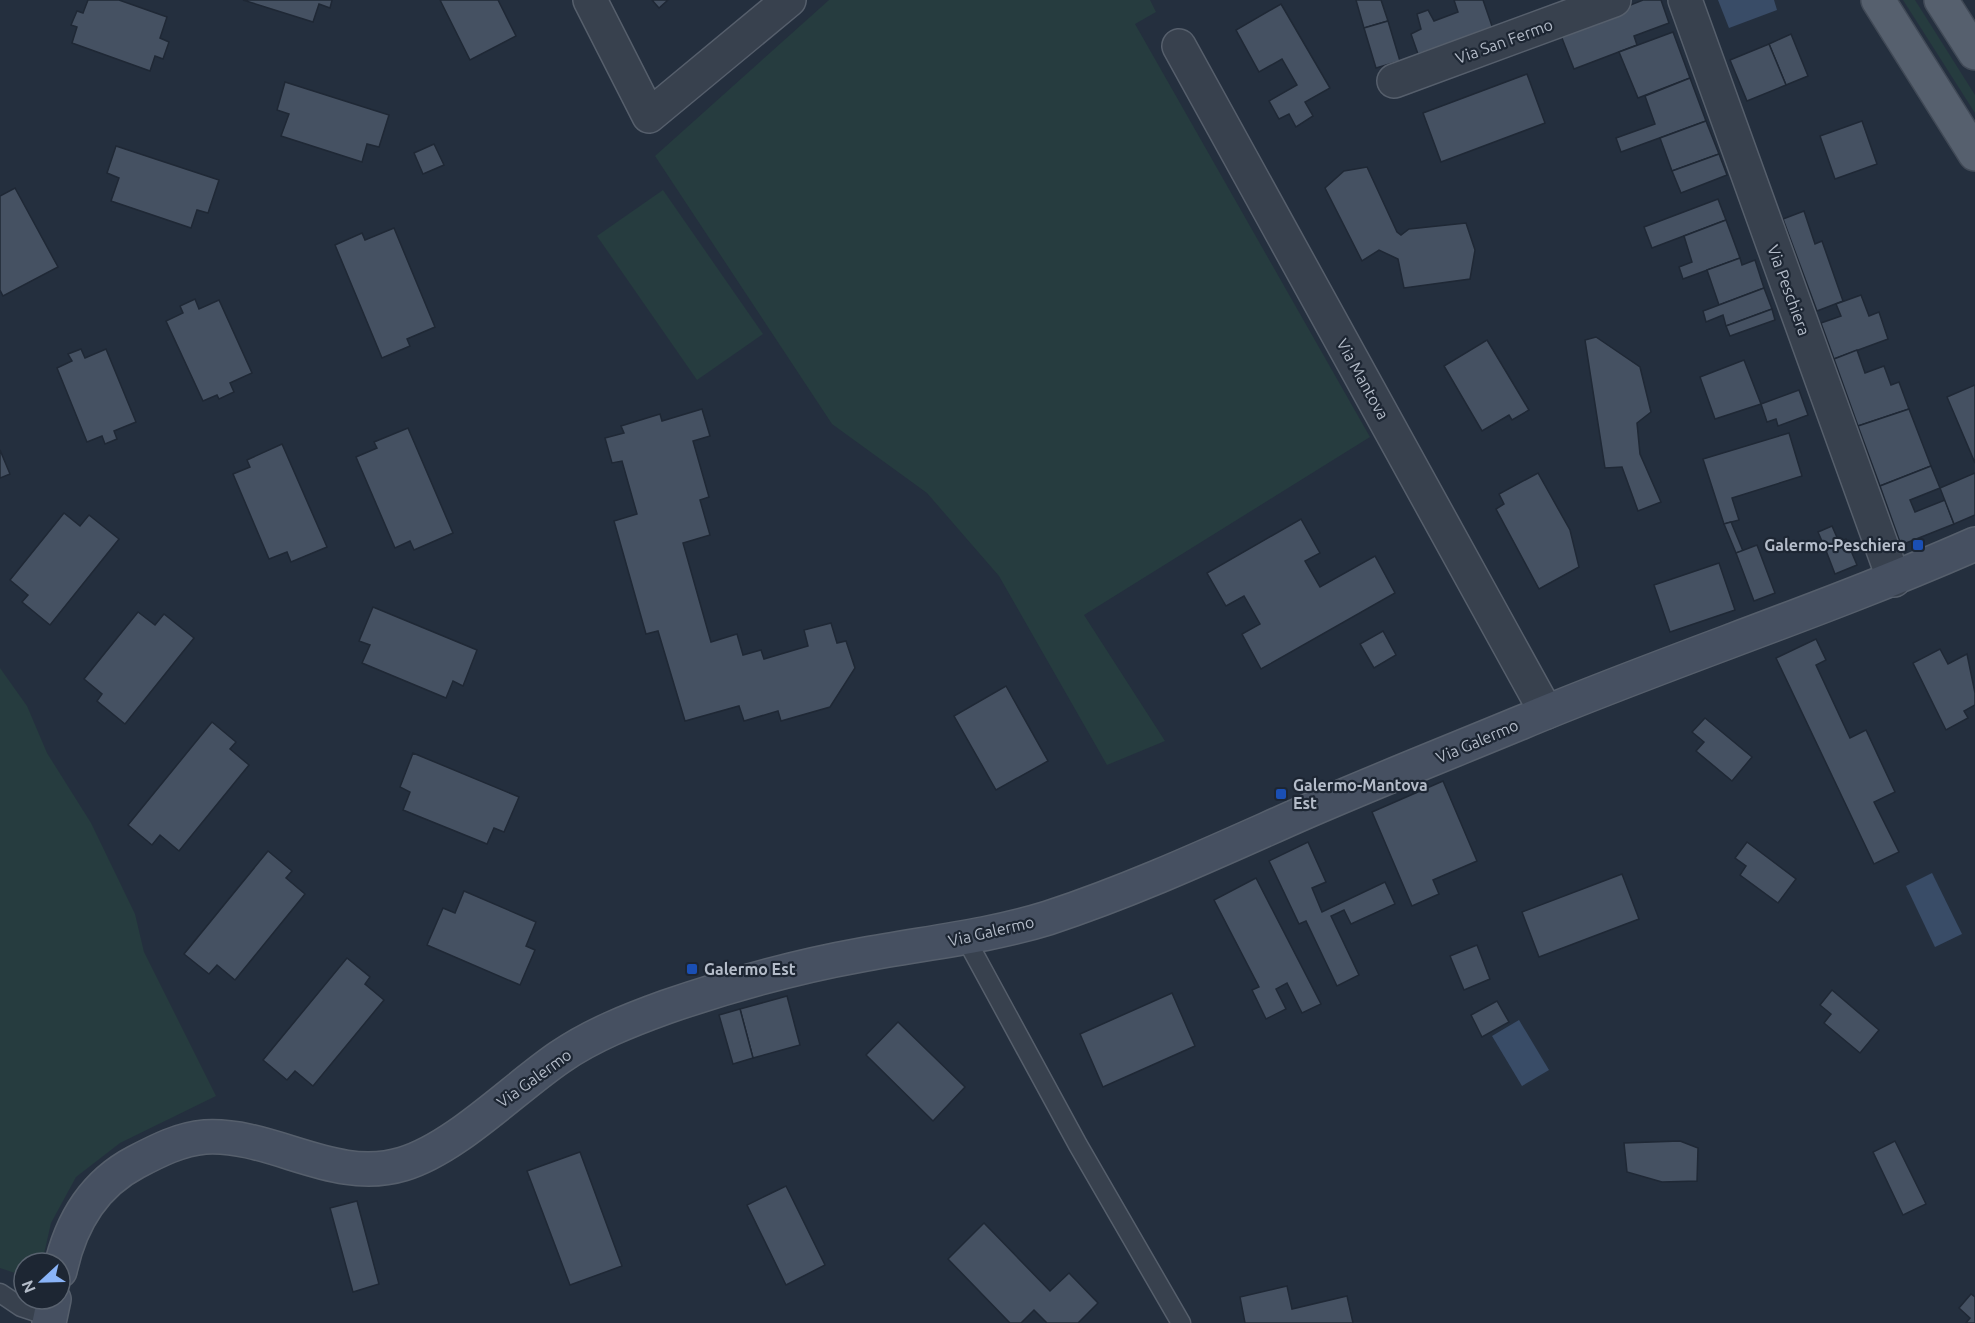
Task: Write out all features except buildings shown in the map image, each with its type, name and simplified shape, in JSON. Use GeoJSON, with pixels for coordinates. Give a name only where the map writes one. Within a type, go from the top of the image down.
{"type":"FeatureCollection","features":[{"type":"Feature","properties":{"kind":"main road"},"geometry":{"type":"LineString","coordinates":[[1878,0],[1975,154]]}},
{"type":"Feature","properties":{"kind":"main road"},"geometry":{"type":"LineString","coordinates":[[1941,0],[1975,52]]}},
{"type":"Feature","properties":{"kind":"main road","name":"Via Galermo"},"geometry":{"type":"LineString","coordinates":[[67,1251],[77,1219],[94,1192],[119,1171],[176,1143],[205,1137],[236,1140],[335,1166],[371,1170],[406,1163],[457,1134],[560,1057],[585,1042],[661,1009],[799,967],[966,939],[1042,920],[1118,894],[1301,814],[1546,712],[1894,580],[1975,544]]}},
{"type":"Feature","properties":{"kind":"street"},"geometry":{"type":"LineString","coordinates":[[590,0],[650,116],[789,0]]}},
{"type":"Feature","properties":{"kind":"street","name":"Via San Fermo"},"geometry":{"type":"LineString","coordinates":[[1394,81],[1614,0]]}},
{"type":"Feature","properties":{"kind":"street","name":"Via Peschiera"},"geometry":{"type":"LineString","coordinates":[[1685,0],[1894,580]]}},
{"type":"Feature","properties":{"kind":"street","name":"Via Mantova"},"geometry":{"type":"LineString","coordinates":[[1179,46],[1546,712]]}},
{"type":"Feature","properties":{"kind":"lane"},"geometry":{"type":"LineString","coordinates":[[966,939],[1078,1145],[1181,1323]]}},
{"type":"Feature","properties":{"kind":"lane"},"geometry":{"type":"LineString","coordinates":[[0,1293],[21,1307],[51,1313]]}},
{"type":"Feature","properties":{"kind":"green space"},"geometry":{"type":"Polygon","coordinates":[[[829,0],[1150,0],[1156,12],[1135,24],[1370,437],[1084,615],[1165,741],[1107,765],[999,576],[927,493],[832,424],[655,156],[829,0]]]}},
{"type":"Feature","properties":{"kind":"green space"},"geometry":{"type":"Polygon","coordinates":[[[1903,0],[1915,0],[1975,95],[1975,113],[1903,0]]]}},
{"type":"Feature","properties":{"kind":"green space"},"geometry":{"type":"Polygon","coordinates":[[[663,190],[763,334],[697,380],[597,236],[663,190]]]}},
{"type":"Feature","properties":{"kind":"green space"},"geometry":{"type":"Polygon","coordinates":[[[0,668],[27,706],[47,753],[91,823],[135,914],[144,952],[216,1096],[120,1143],[76,1177],[51,1223],[45,1251],[12,1251],[12,1272],[0,1268],[0,668]]]}},
{"type":"Feature","properties":{"kind":"water"},"geometry":{"type":"Polygon","coordinates":[[[1718,0],[1774,0],[1777,10],[1729,28],[1718,0]]]}},
{"type":"Feature","properties":{"kind":"water"},"geometry":{"type":"Polygon","coordinates":[[[1932,873],[1962,934],[1935,947],[1906,886],[1932,873]]]}},
{"type":"Feature","properties":{"kind":"water"},"geometry":{"type":"Polygon","coordinates":[[[1519,1020],[1549,1070],[1522,1086],[1492,1036],[1519,1020]]]}},
{"type":"Feature","properties":{"kind":"place","name":"Galermo-Peschiera"},"geometry":{"type":"Point","coordinates":[1918,545]}},
{"type":"Feature","properties":{"kind":"place","name":"Galermo-Mantova Est"},"geometry":{"type":"Point","coordinates":[1281,794]}},
{"type":"Feature","properties":{"kind":"place","name":"Galermo Est"},"geometry":{"type":"Point","coordinates":[692,969]}}]}
